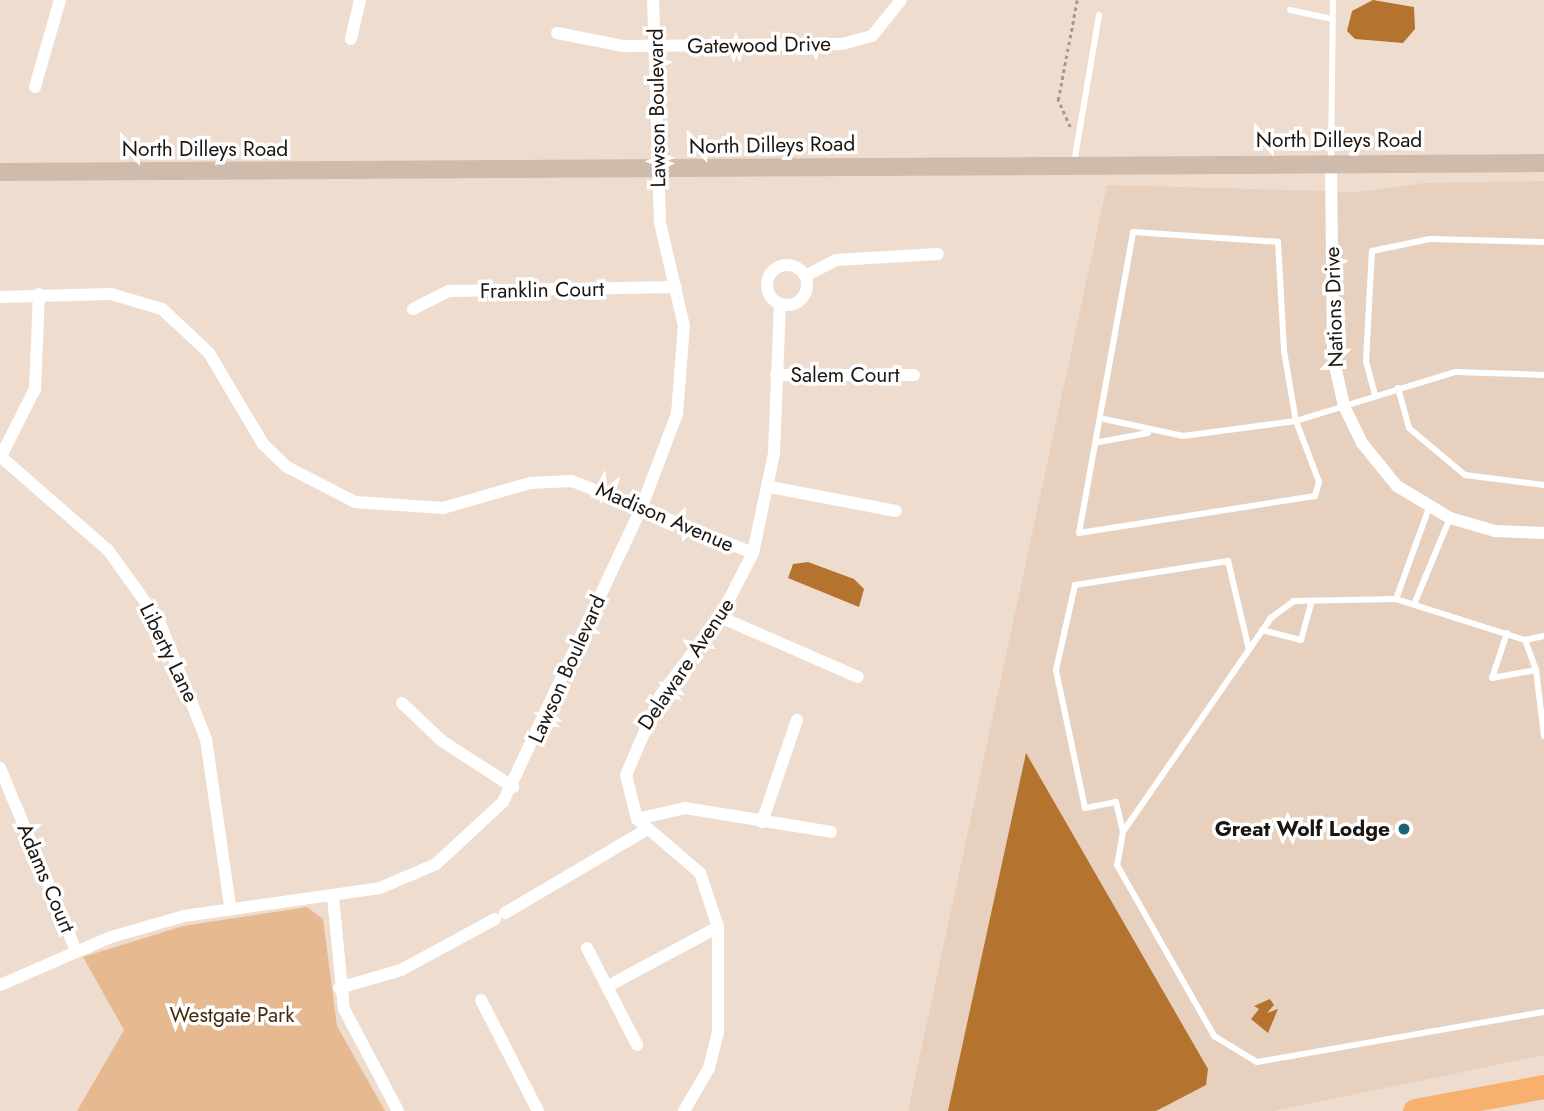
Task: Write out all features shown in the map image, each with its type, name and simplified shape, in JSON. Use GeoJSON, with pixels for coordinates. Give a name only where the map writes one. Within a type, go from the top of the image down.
{"type":"FeatureCollection","features":[{"type":"Feature","properties":{"kind":"highway"},"geometry":{"type":"LineString","coordinates":[[1415,1111],[1503,1099],[1544,1087]]}},
{"type":"Feature","properties":{"kind":"street"},"geometry":{"type":"LineString","coordinates":[[35,87],[60,0]]}},
{"type":"Feature","properties":{"kind":"street"},"geometry":{"type":"LineString","coordinates":[[351,39],[360,0]]}},
{"type":"Feature","properties":{"kind":"street","name":"Lawson Boulevard"},"geometry":{"type":"LineString","coordinates":[[0,985],[76,951],[230,906],[332,897],[380,888],[436,864],[491,818],[513,787],[671,437],[683,375],[676,287],[660,223],[657,46],[653,0]]}},
{"type":"Feature","properties":{"kind":"street","name":"Gatewood Drive"},"geometry":{"type":"LineString","coordinates":[[557,33],[657,46],[858,41],[888,23],[901,0]]}},
{"type":"Feature","properties":{"kind":"street","name":"Nations Drive"},"geometry":{"type":"LineString","coordinates":[[1331,162],[1333,357],[1344,406],[1373,459],[1429,508],[1450,518],[1495,531],[1544,533]]}},
{"type":"Feature","properties":{"kind":"street","name":"North Dilleys Road"},"geometry":{"type":"LineString","coordinates":[[0,172],[658,169],[1074,163],[1544,163]]}},
{"type":"Feature","properties":{"kind":"street"},"geometry":{"type":"LineString","coordinates":[[780,305],[800,300],[805,276],[836,260],[938,254]]}},
{"type":"Feature","properties":{"kind":"street","name":"Delaware Avenue"},"geometry":{"type":"LineString","coordinates":[[684,1111],[709,1068],[718,1033],[718,927],[700,873],[646,830],[637,819],[626,775],[639,734],[720,617],[753,553],[770,486],[780,305],[767,288],[771,273],[785,265],[805,276]]}},
{"type":"Feature","properties":{"kind":"street","name":"Franklin Court"},"geometry":{"type":"LineString","coordinates":[[413,309],[448,291],[676,287]]}},
{"type":"Feature","properties":{"kind":"street"},"geometry":{"type":"LineString","coordinates":[[1,457],[35,389],[39,294]]}},
{"type":"Feature","properties":{"kind":"street","name":"Madison Avenue"},"geometry":{"type":"LineString","coordinates":[[0,297],[111,294],[162,309],[209,353],[263,444],[296,473],[355,502],[443,508],[548,481],[602,488],[753,553]]}},
{"type":"Feature","properties":{"kind":"street","name":"Salem Court"},"geometry":{"type":"LineString","coordinates":[[776,375],[914,375]]}},
{"type":"Feature","properties":{"kind":"street","name":"Liberty Lane"},"geometry":{"type":"LineString","coordinates":[[1,457],[107,550],[159,621],[206,739],[230,906]]}},
{"type":"Feature","properties":{"kind":"street"},"geometry":{"type":"LineString","coordinates":[[770,486],[896,511]]}},
{"type":"Feature","properties":{"kind":"street"},"geometry":{"type":"LineString","coordinates":[[720,617],[858,677]]}},
{"type":"Feature","properties":{"kind":"street"},"geometry":{"type":"LineString","coordinates":[[402,703],[442,741],[513,787]]}},
{"type":"Feature","properties":{"kind":"street"},"geometry":{"type":"LineString","coordinates":[[762,822],[797,720]]}},
{"type":"Feature","properties":{"kind":"street","name":"Adams Court"},"geometry":{"type":"LineString","coordinates":[[0,768],[76,951]]}},
{"type":"Feature","properties":{"kind":"street"},"geometry":{"type":"LineString","coordinates":[[637,819],[685,808],[831,832]]}},
{"type":"Feature","properties":{"kind":"street"},"geometry":{"type":"LineString","coordinates":[[340,988],[401,970],[500,916],[548,885],[646,830]]}},
{"type":"Feature","properties":{"kind":"street"},"geometry":{"type":"LineString","coordinates":[[332,897],[340,988],[352,1033],[398,1111]]}},
{"type":"Feature","properties":{"kind":"street"},"geometry":{"type":"LineString","coordinates":[[608,986],[718,927]]}},
{"type":"Feature","properties":{"kind":"street"},"geometry":{"type":"LineString","coordinates":[[587,948],[637,1045]]}},
{"type":"Feature","properties":{"kind":"street"},"geometry":{"type":"LineString","coordinates":[[481,1000],[538,1111]]}},
{"type":"Feature","properties":{"kind":"lane"},"geometry":{"type":"LineString","coordinates":[[1331,162],[1329,18],[1333,0]]}},
{"type":"Feature","properties":{"kind":"lane"},"geometry":{"type":"LineString","coordinates":[[1290,10],[1329,18]]}},
{"type":"Feature","properties":{"kind":"lane"},"geometry":{"type":"LineString","coordinates":[[1074,163],[1076,133],[1099,15]]}},
{"type":"Feature","properties":{"kind":"lane"},"geometry":{"type":"LineString","coordinates":[[1133,232],[1240,236],[1278,242],[1296,421],[1320,482],[1315,496],[1079,533],[1104,419],[1098,403],[1133,232]]}},
{"type":"Feature","properties":{"kind":"lane"},"geometry":{"type":"LineString","coordinates":[[1375,395],[1366,361],[1372,251],[1430,239],[1544,242]]}},
{"type":"Feature","properties":{"kind":"lane"},"geometry":{"type":"LineString","coordinates":[[1104,419],[1150,432],[1183,436],[1296,421],[1455,372],[1544,375]]}},
{"type":"Feature","properties":{"kind":"lane"},"geometry":{"type":"LineString","coordinates":[[1398,388],[1409,428],[1465,475],[1544,485]]}},
{"type":"Feature","properties":{"kind":"lane"},"geometry":{"type":"LineString","coordinates":[[1099,442],[1150,432]]}},
{"type":"Feature","properties":{"kind":"lane"},"geometry":{"type":"LineString","coordinates":[[1396,599],[1429,508]]}},
{"type":"Feature","properties":{"kind":"lane"},"geometry":{"type":"LineString","coordinates":[[1415,602],[1450,518]]}},
{"type":"Feature","properties":{"kind":"lane"},"geometry":{"type":"LineString","coordinates":[[1123,832],[1116,802],[1085,808],[1056,670],[1075,586],[1228,561],[1249,650]]}},
{"type":"Feature","properties":{"kind":"lane"},"geometry":{"type":"LineString","coordinates":[[1544,636],[1525,639],[1415,602],[1396,599],[1294,601],[1262,630],[1123,832],[1116,865],[1214,1037],[1234,1053],[1257,1062],[1297,1059],[1544,1012]]}},
{"type":"Feature","properties":{"kind":"lane"},"geometry":{"type":"LineString","coordinates":[[1262,630],[1301,640],[1312,600]]}},
{"type":"Feature","properties":{"kind":"lane"},"geometry":{"type":"LineString","coordinates":[[1507,633],[1492,678],[1536,670]]}},
{"type":"Feature","properties":{"kind":"lane"},"geometry":{"type":"LineString","coordinates":[[1525,639],[1536,670],[1544,736]]}},
{"type":"Feature","properties":{"kind":"path"},"geometry":{"type":"LineString","coordinates":[[1076,133],[1060,116],[1058,100],[1077,0]]}},
{"type":"Feature","properties":{"kind":"shaded area"},"geometry":{"type":"Polygon","coordinates":[[[1373,0],[1414,7],[1415,29],[1403,43],[1355,39],[1347,31],[1352,11],[1373,0]]]}},
{"type":"Feature","properties":{"kind":"shaded area"},"geometry":{"type":"Polygon","coordinates":[[[1544,181],[1544,1055],[1274,1111],[908,1111],[1107,185],[1359,192],[1424,183],[1544,181]]]}},
{"type":"Feature","properties":{"kind":"shaded area"},"geometry":{"type":"Polygon","coordinates":[[[808,562],[854,579],[864,589],[859,607],[788,578],[793,564],[808,562]]]}},
{"type":"Feature","properties":{"kind":"shaded area"},"geometry":{"type":"Polygon","coordinates":[[[1026,753],[1208,1069],[1206,1085],[1156,1111],[948,1111],[1026,753]]]}},
{"type":"Feature","properties":{"kind":"shaded area"},"geometry":{"type":"Polygon","coordinates":[[[1270,999],[1274,1005],[1267,1013],[1278,1009],[1268,1033],[1251,1019],[1259,1009],[1254,1006],[1270,999]]]}},
{"type":"Feature","properties":{"kind":"green space","name":"Westgate Park"},"geometry":{"type":"Polygon","coordinates":[[[307,907],[323,919],[337,1026],[385,1111],[77,1111],[124,1030],[83,957],[183,926],[307,907]]]}},
{"type":"Feature","properties":{"kind":"place","name":"Great Wolf Lodge"},"geometry":{"type":"Point","coordinates":[1404,829]}}]}
